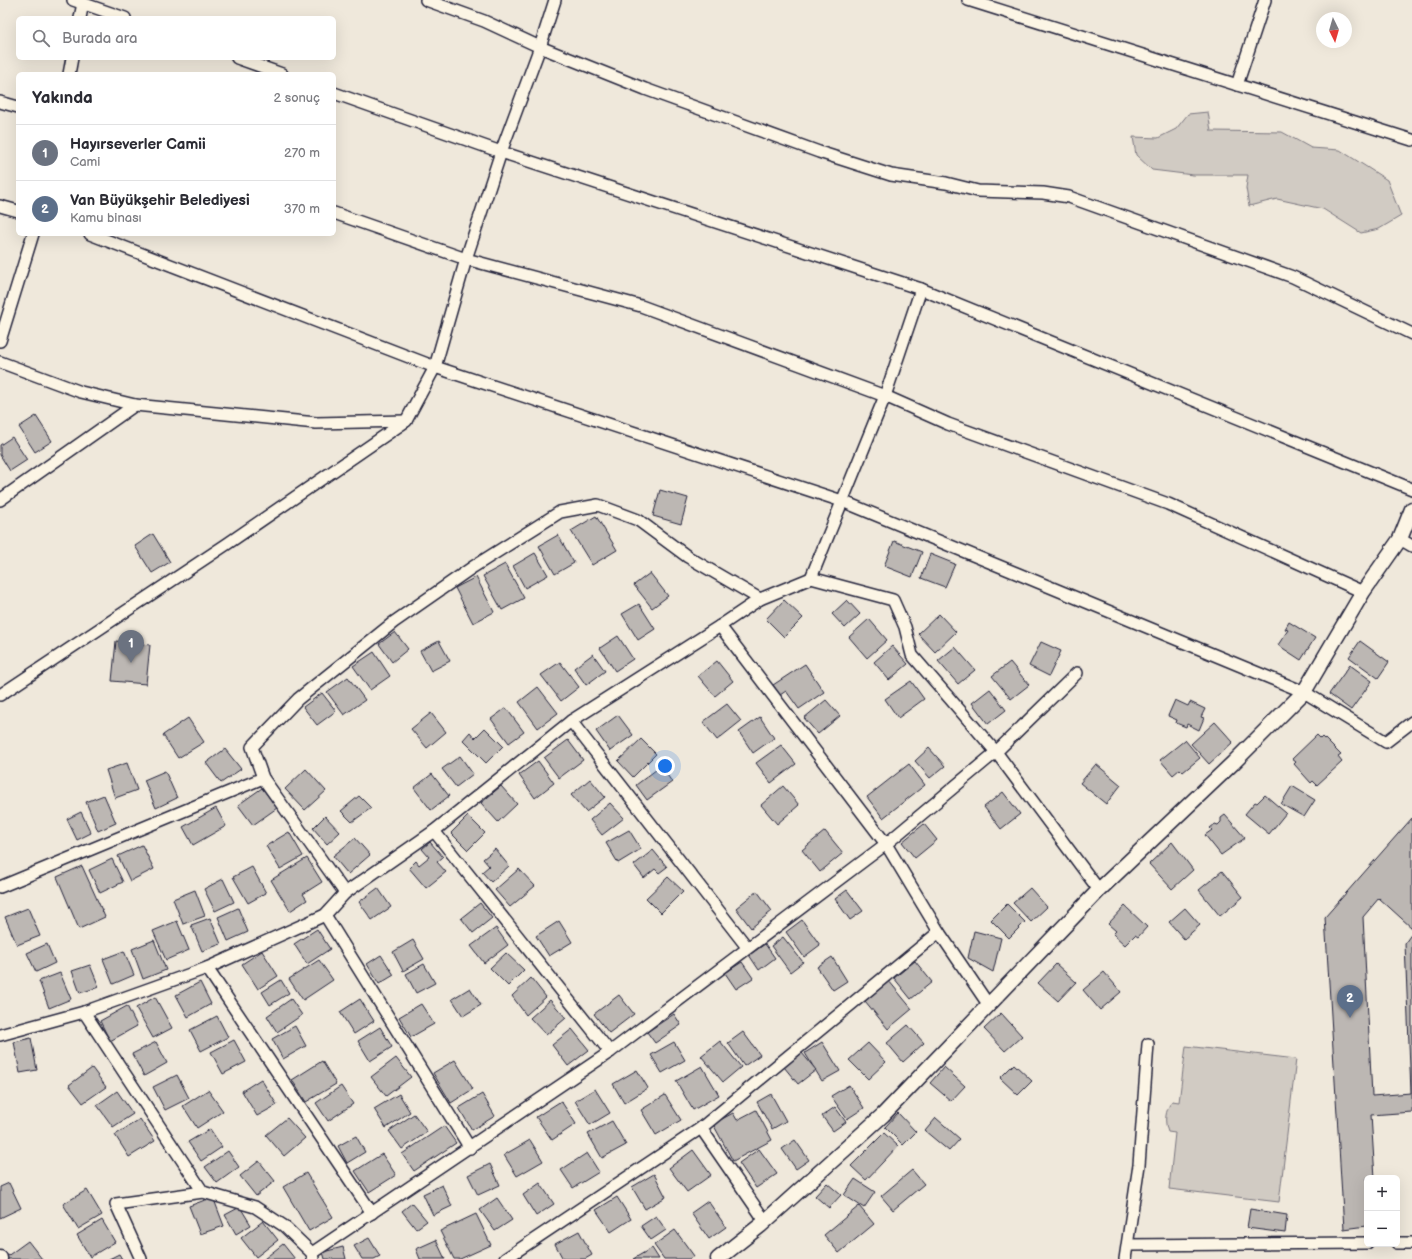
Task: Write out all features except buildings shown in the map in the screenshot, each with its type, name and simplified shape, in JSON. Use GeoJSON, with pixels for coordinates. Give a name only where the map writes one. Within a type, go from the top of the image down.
{"type":"FeatureCollection","features":[{"type":"Feature","properties":{"kind":"street"},"geometry":{"type":"LineString","coordinates":[[426,0],[484,21],[540,47],[645,89],[819,152],[892,175],[946,183],[978,191],[1043,193],[1070,197],[1293,277],[1412,334]]}},
{"type":"Feature","properties":{"kind":"street"},"geometry":{"type":"LineString","coordinates":[[0,695],[227,544],[406,421],[435,367],[466,259],[501,152],[540,47],[555,0]]}},
{"type":"Feature","properties":{"kind":"street"},"geometry":{"type":"LineString","coordinates":[[968,0],[1412,140]]}},
{"type":"Feature","properties":{"kind":"street"},"geometry":{"type":"LineString","coordinates":[[1237,85],[1265,0]]}},
{"type":"Feature","properties":{"kind":"street"},"geometry":{"type":"LineString","coordinates":[[80,16],[78,2],[119,16]]}},
{"type":"Feature","properties":{"kind":"street"},"geometry":{"type":"LineString","coordinates":[[69,72],[72,60]]}},
{"type":"Feature","properties":{"kind":"street"},"geometry":{"type":"LineString","coordinates":[[243,60],[276,72]]}},
{"type":"Feature","properties":{"kind":"street"},"geometry":{"type":"LineString","coordinates":[[336,94],[501,152],[921,289],[1412,489]]}},
{"type":"Feature","properties":{"kind":"street"},"geometry":{"type":"LineString","coordinates":[[0,102],[16,107]]}},
{"type":"Feature","properties":{"kind":"street"},"geometry":{"type":"LineString","coordinates":[[0,206],[16,210]]}},
{"type":"Feature","properties":{"kind":"street"},"geometry":{"type":"LineString","coordinates":[[336,214],[466,259],[641,306],[885,396],[948,424],[1168,504],[1363,592]]}},
{"type":"Feature","properties":{"kind":"street"},"geometry":{"type":"LineString","coordinates":[[0,341],[32,236]]}},
{"type":"Feature","properties":{"kind":"street"},"geometry":{"type":"LineString","coordinates":[[95,236],[435,367],[842,501],[1304,692],[1386,742],[1412,722]]}},
{"type":"Feature","properties":{"kind":"street"},"geometry":{"type":"LineString","coordinates":[[811,578],[885,396],[921,289]]}},
{"type":"Feature","properties":{"kind":"street"},"geometry":{"type":"LineString","coordinates":[[0,362],[81,392],[135,405],[316,422],[406,421]]}},
{"type":"Feature","properties":{"kind":"street"},"geometry":{"type":"LineString","coordinates":[[0,500],[135,405]]}},
{"type":"Feature","properties":{"kind":"street"},"geometry":{"type":"LineString","coordinates":[[345,893],[263,778],[252,747],[298,699],[394,622],[473,567],[560,512],[598,504],[638,520],[688,557],[760,599]]}},
{"type":"Feature","properties":{"kind":"street"},"geometry":{"type":"LineString","coordinates":[[718,1259],[765,1221],[883,1115],[1099,890],[1304,692],[1363,592],[1400,538],[1412,509]]}},
{"type":"Feature","properties":{"kind":"street"},"geometry":{"type":"LineString","coordinates":[[1400,538],[1412,546]]}},
{"type":"Feature","properties":{"kind":"street"},"geometry":{"type":"LineString","coordinates":[[0,1035],[84,1012],[207,968],[325,916],[345,893],[434,831],[570,721],[760,599],[811,578],[892,600],[905,627],[912,655],[996,752],[1099,890]]}},
{"type":"Feature","properties":{"kind":"street"},"geometry":{"type":"LineString","coordinates":[[720,626],[886,844],[939,932],[988,1004]]}},
{"type":"Feature","properties":{"kind":"street"},"geometry":{"type":"LineString","coordinates":[[141,1259],[116,1204],[203,1192],[255,1206],[284,1226],[313,1256],[372,1213],[610,1052],[747,947],[886,844],[996,752],[1077,673]]}},
{"type":"Feature","properties":{"kind":"street"},"geometry":{"type":"LineString","coordinates":[[570,721],[747,947]]}},
{"type":"Feature","properties":{"kind":"street"},"geometry":{"type":"LineString","coordinates":[[0,887],[263,778]]}},
{"type":"Feature","properties":{"kind":"street"},"geometry":{"type":"LineString","coordinates":[[434,831],[610,1052]]}},
{"type":"Feature","properties":{"kind":"street"},"geometry":{"type":"LineString","coordinates":[[325,916],[470,1148]]}},
{"type":"Feature","properties":{"kind":"street"},"geometry":{"type":"LineString","coordinates":[[505,1259],[701,1128],[939,932]]}},
{"type":"Feature","properties":{"kind":"street"},"geometry":{"type":"LineString","coordinates":[[207,968],[372,1213]]}},
{"type":"Feature","properties":{"kind":"street"},"geometry":{"type":"LineString","coordinates":[[84,1012],[203,1192]]}},
{"type":"Feature","properties":{"kind":"street"},"geometry":{"type":"LineString","coordinates":[[1125,1259],[1139,1165],[1148,1044]]}},
{"type":"Feature","properties":{"kind":"street"},"geometry":{"type":"LineString","coordinates":[[701,1128],[765,1221]]}},
{"type":"Feature","properties":{"kind":"street"},"geometry":{"type":"LineString","coordinates":[[1128,1245],[1364,1243]]}},
{"type":"Feature","properties":{"kind":"street"},"geometry":{"type":"LineString","coordinates":[[1400,1243],[1412,1243]]}},
{"type":"Feature","properties":{"kind":"shaded area"},"geometry":{"type":"Polygon","coordinates":[[[1208,112],[1211,131],[1282,132],[1311,148],[1340,150],[1387,180],[1401,216],[1379,229],[1361,233],[1323,209],[1277,199],[1249,206],[1246,188],[1248,175],[1193,175],[1152,170],[1136,155],[1133,137],[1158,138],[1176,129],[1188,114],[1208,112]]]}},
{"type":"Feature","properties":{"kind":"shaded area"},"geometry":{"type":"Polygon","coordinates":[[[1186,1046],[1296,1059],[1279,1202],[1169,1189],[1175,1133],[1168,1132],[1166,1116],[1172,1101],[1179,1102],[1186,1046]]]}},
{"type":"Feature","properties":{"kind":"place","name":"Hayırseverler Camii"},"geometry":{"type":"Point","coordinates":[131,663]}},
{"type":"Feature","properties":{"kind":"place","name":"Van Büyükşehir Belediyesi"},"geometry":{"type":"Point","coordinates":[1350,1018]}}]}
